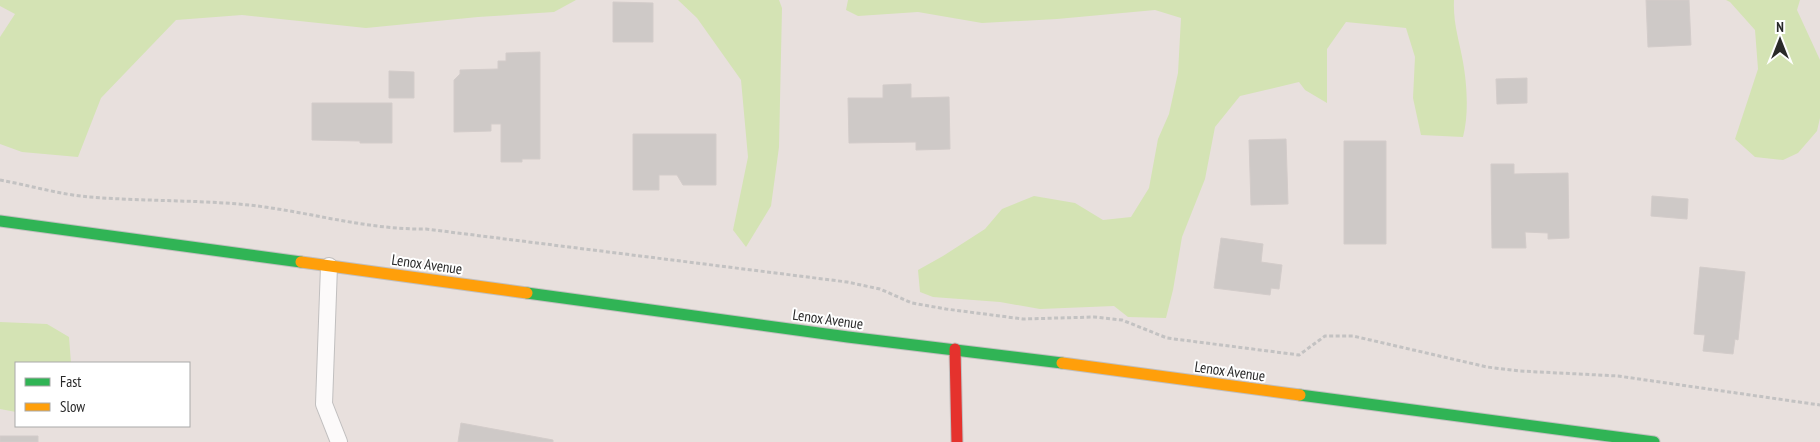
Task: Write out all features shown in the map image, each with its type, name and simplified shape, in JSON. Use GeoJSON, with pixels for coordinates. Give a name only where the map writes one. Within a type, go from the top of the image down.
{"type":"FeatureCollection","features":[{"type":"Feature","properties":{"kind":"street","name":"Lenox Avenue"},"geometry":{"type":"LineString","coordinates":[[0,221],[848,337],[955,349],[1654,442]]}},
{"type":"Feature","properties":{"kind":"street"},"geometry":{"type":"LineString","coordinates":[[955,349],[957,442]]}},
{"type":"Feature","properties":{"kind":"lane"},"geometry":{"type":"LineString","coordinates":[[329,266],[324,404],[339,442]]}},
{"type":"Feature","properties":{"kind":"path"},"geometry":{"type":"LineString","coordinates":[[0,180],[88,197],[238,204],[317,215],[375,226],[435,230],[847,282],[880,289],[912,303],[946,309],[1023,320],[1094,316],[1122,320],[1168,338],[1299,355],[1325,336],[1353,336],[1487,367],[1520,371],[1618,376],[1820,405]]}},
{"type":"Feature","properties":{"kind":"green space"},"geometry":{"type":"Polygon","coordinates":[[[0,0],[576,0],[554,12],[366,28],[242,15],[176,20],[101,98],[78,157],[22,152],[0,144],[0,37],[15,14],[0,6],[0,0]]]}},
{"type":"Feature","properties":{"kind":"green space"},"geometry":{"type":"Polygon","coordinates":[[[678,0],[779,0],[782,8],[779,147],[771,206],[746,247],[733,230],[748,157],[741,80],[697,18],[678,0]]]}},
{"type":"Feature","properties":{"kind":"green space"},"geometry":{"type":"Polygon","coordinates":[[[848,0],[1454,0],[1455,24],[1466,80],[1467,109],[1465,128],[1463,137],[1421,135],[1413,98],[1415,57],[1406,28],[1346,22],[1327,49],[1327,103],[1305,90],[1299,82],[1240,96],[1215,127],[1205,179],[1182,237],[1166,318],[1128,317],[1114,306],[1040,309],[1000,302],[933,297],[920,292],[918,270],[985,229],[1002,209],[1034,196],[1075,203],[1103,220],[1131,217],[1149,188],[1158,139],[1169,114],[1178,73],[1181,18],[1155,10],[1057,19],[982,23],[918,12],[858,16],[846,10],[848,0]]]}},
{"type":"Feature","properties":{"kind":"green space"},"geometry":{"type":"Polygon","coordinates":[[[1726,0],[1800,0],[1797,10],[1820,60],[1820,118],[1817,131],[1798,153],[1783,160],[1755,157],[1735,139],[1758,69],[1755,30],[1726,0]]]}},
{"type":"Feature","properties":{"kind":"green space"},"geometry":{"type":"Polygon","coordinates":[[[0,322],[47,324],[69,337],[71,362],[15,362],[15,412],[0,409],[0,322]]]}},
{"type":"Feature","properties":{"kind":"building"},"geometry":{"type":"Polygon","coordinates":[[[1646,0],[1689,0],[1691,45],[1648,47],[1646,0]]]}},
{"type":"Feature","properties":{"kind":"building"},"geometry":{"type":"Polygon","coordinates":[[[613,2],[653,3],[653,42],[613,42],[613,2]]]}},
{"type":"Feature","properties":{"kind":"building"},"geometry":{"type":"Polygon","coordinates":[[[540,52],[540,159],[522,159],[522,162],[501,162],[501,124],[491,124],[491,131],[454,132],[454,80],[460,74],[460,70],[498,69],[498,61],[506,61],[506,53],[540,52]]]}},
{"type":"Feature","properties":{"kind":"building"},"geometry":{"type":"Polygon","coordinates":[[[389,71],[414,72],[414,98],[389,98],[389,71]]]}},
{"type":"Feature","properties":{"kind":"building"},"geometry":{"type":"Polygon","coordinates":[[[1527,78],[1527,103],[1497,104],[1496,79],[1527,78]]]}},
{"type":"Feature","properties":{"kind":"building"},"geometry":{"type":"Polygon","coordinates":[[[911,84],[911,98],[949,97],[950,149],[916,150],[916,142],[849,143],[848,98],[883,98],[883,85],[911,84]]]}},
{"type":"Feature","properties":{"kind":"building"},"geometry":{"type":"Polygon","coordinates":[[[312,103],[392,103],[392,143],[312,140],[312,103]]]}},
{"type":"Feature","properties":{"kind":"building"},"geometry":{"type":"Polygon","coordinates":[[[633,134],[716,134],[716,185],[683,185],[677,175],[659,175],[659,190],[633,190],[633,134]]]}},
{"type":"Feature","properties":{"kind":"building"},"geometry":{"type":"Polygon","coordinates":[[[1286,139],[1288,204],[1251,205],[1249,140],[1286,139]]]}},
{"type":"Feature","properties":{"kind":"building"},"geometry":{"type":"Polygon","coordinates":[[[1344,141],[1386,141],[1386,244],[1344,244],[1344,141]]]}},
{"type":"Feature","properties":{"kind":"building"},"geometry":{"type":"Polygon","coordinates":[[[1491,164],[1514,164],[1514,174],[1568,173],[1569,238],[1548,239],[1548,233],[1525,232],[1526,248],[1492,248],[1491,164]]]}},
{"type":"Feature","properties":{"kind":"building"},"geometry":{"type":"Polygon","coordinates":[[[1652,196],[1688,199],[1687,219],[1651,216],[1652,196]]]}},
{"type":"Feature","properties":{"kind":"building"},"geometry":{"type":"Polygon","coordinates":[[[1221,238],[1263,244],[1261,262],[1282,265],[1279,289],[1271,288],[1270,295],[1214,288],[1221,238]]]}},
{"type":"Feature","properties":{"kind":"building"},"geometry":{"type":"Polygon","coordinates":[[[1700,267],[1745,272],[1738,340],[1735,339],[1733,354],[1703,351],[1705,335],[1694,334],[1700,267]]]}},
{"type":"Feature","properties":{"kind":"building"},"geometry":{"type":"Polygon","coordinates":[[[461,423],[553,440],[553,442],[458,442],[461,423]]]}},
{"type":"Feature","properties":{"kind":"building"},"geometry":{"type":"Polygon","coordinates":[[[0,436],[38,436],[38,442],[0,442],[0,436]]]}},
{"type":"Feature","properties":{"kind":"traffic: fast"},"geometry":{"type":"LineString","coordinates":[[0,221],[301,262]]}},
{"type":"Feature","properties":{"kind":"traffic: fast"},"geometry":{"type":"LineString","coordinates":[[527,293],[848,337],[1062,363]]}},
{"type":"Feature","properties":{"kind":"traffic: fast"},"geometry":{"type":"LineString","coordinates":[[1300,395],[1654,442]]}},
{"type":"Feature","properties":{"kind":"traffic: slow"},"geometry":{"type":"LineString","coordinates":[[301,262],[527,293]]}},
{"type":"Feature","properties":{"kind":"traffic: slow"},"geometry":{"type":"LineString","coordinates":[[1062,363],[1300,395]]}},
{"type":"Feature","properties":{"kind":"traffic: jam"},"geometry":{"type":"LineString","coordinates":[[955,349],[957,442]]}}]}
